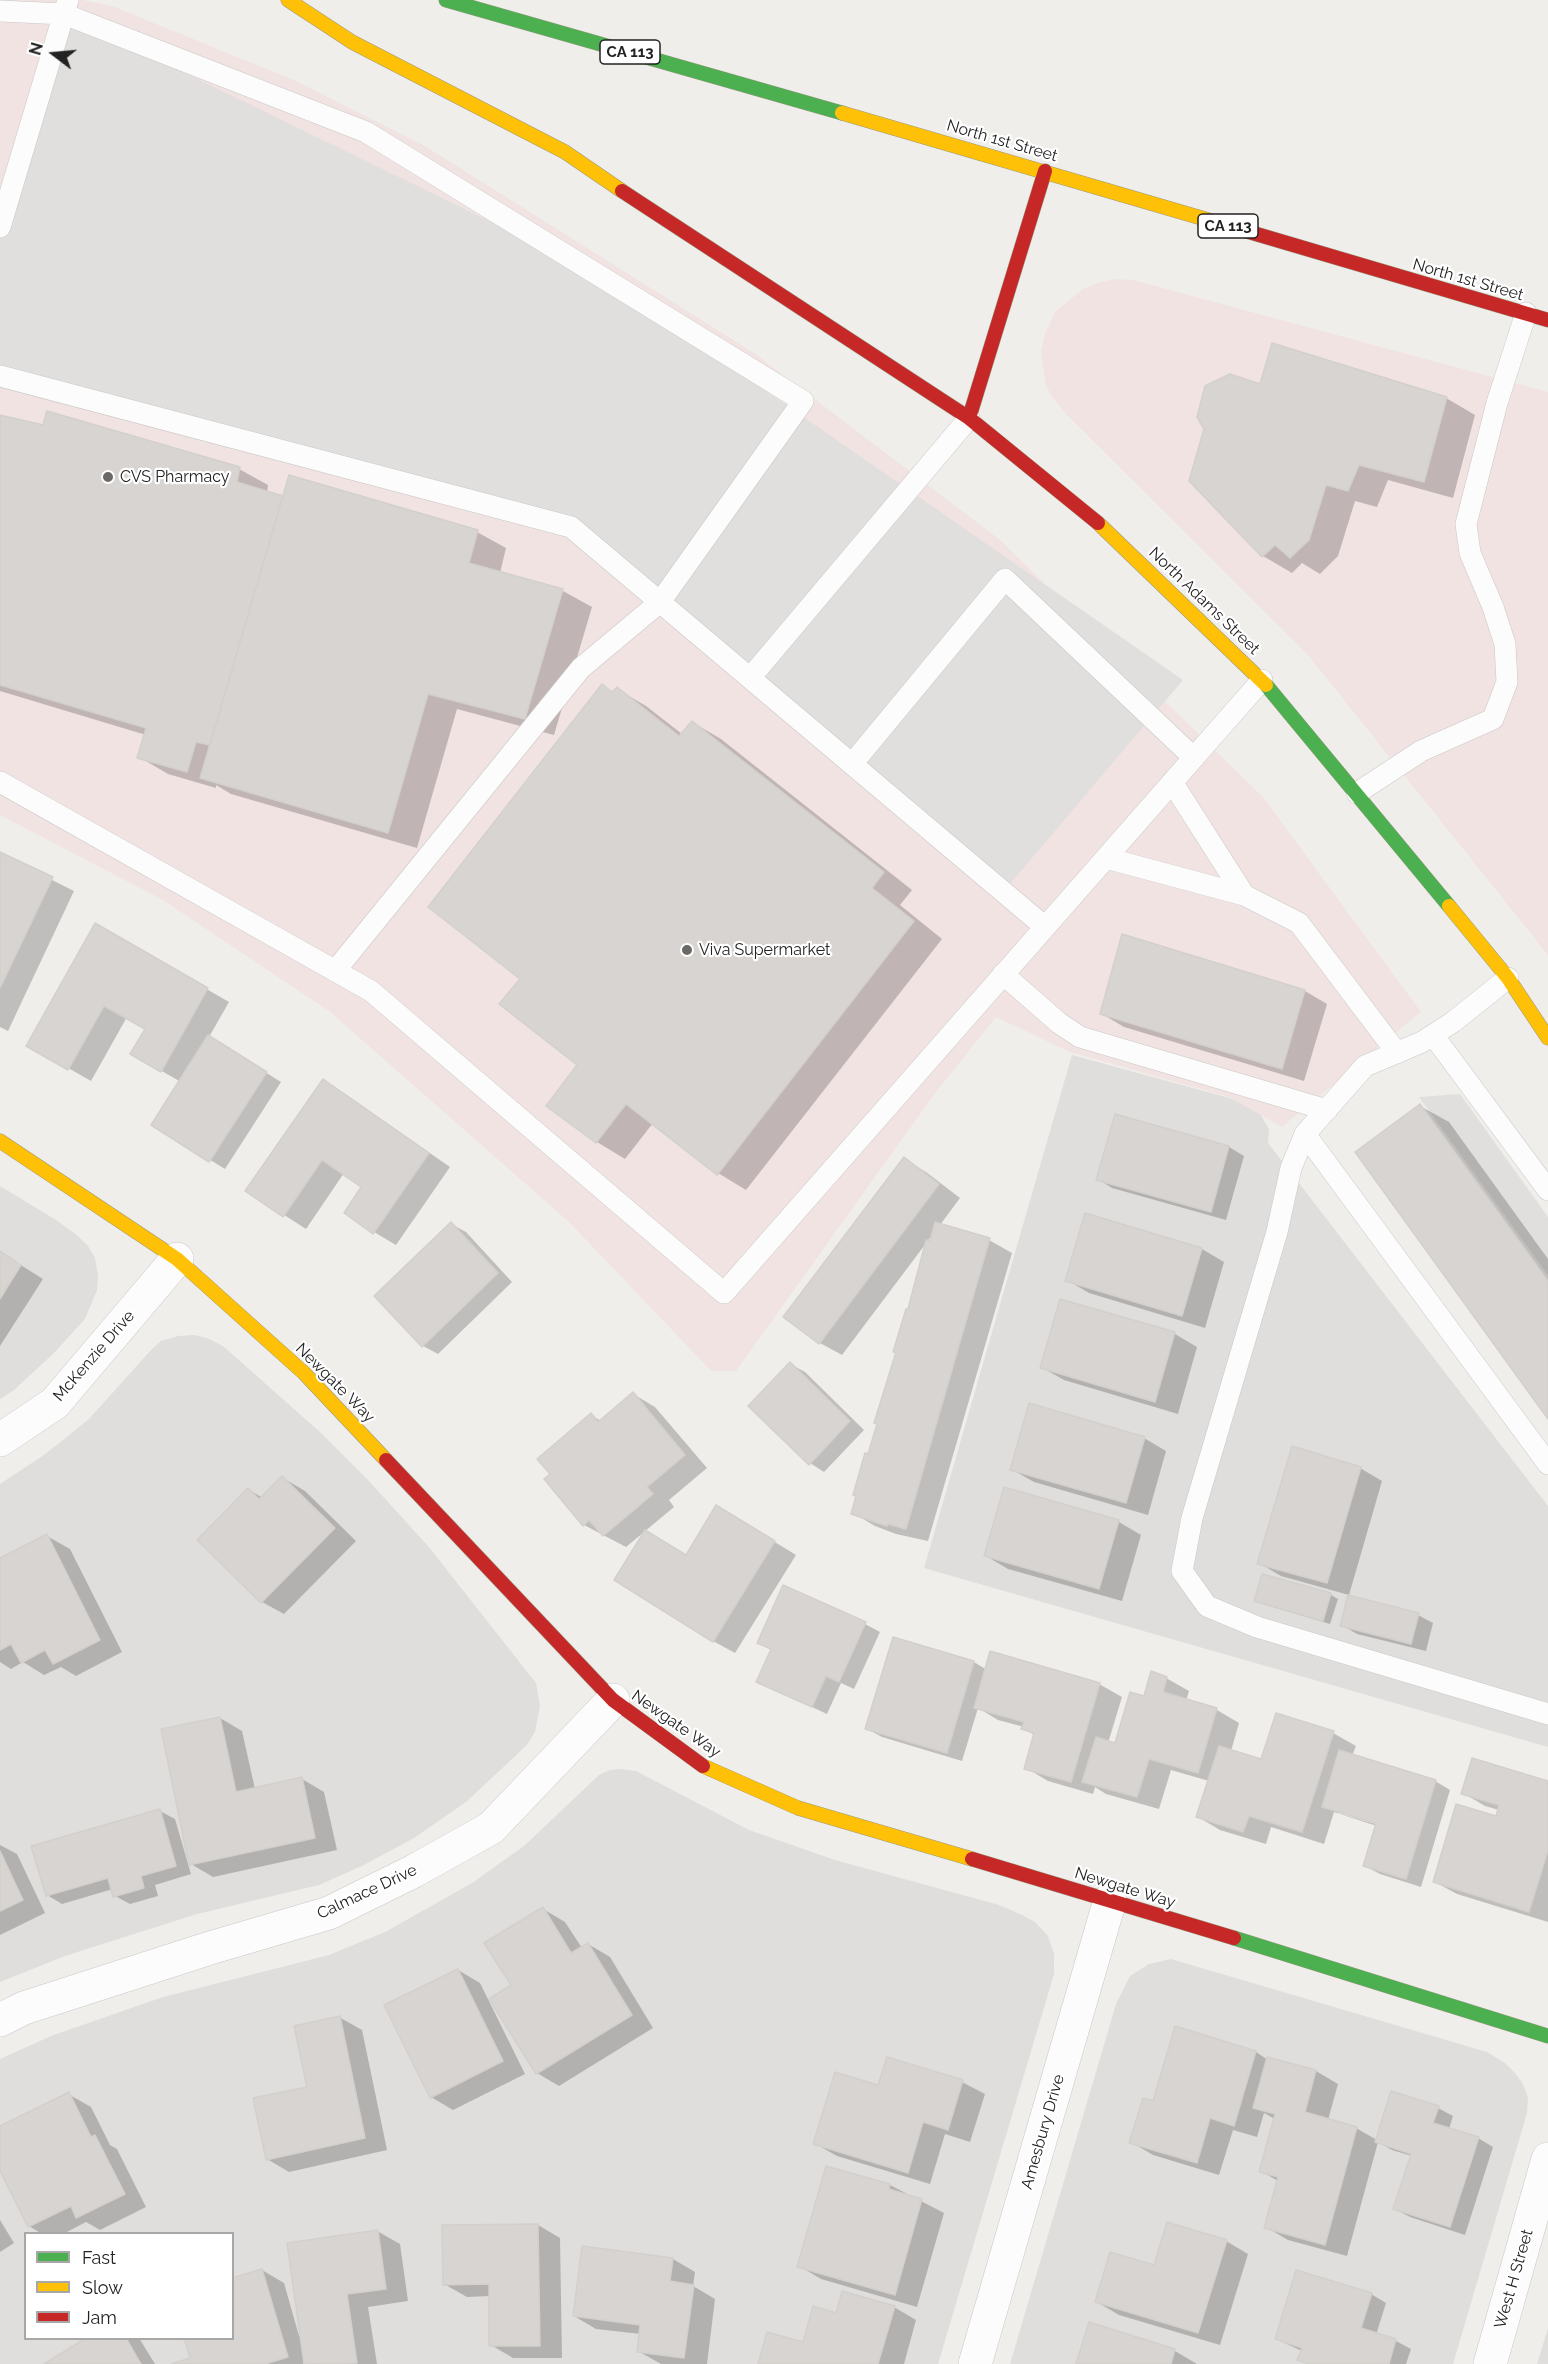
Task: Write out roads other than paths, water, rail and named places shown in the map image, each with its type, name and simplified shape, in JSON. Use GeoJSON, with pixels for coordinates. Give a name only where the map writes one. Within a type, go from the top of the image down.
{"type":"FeatureCollection","features":[{"type":"Feature","properties":{"kind":"street","name":"North Adams Street"},"geometry":{"type":"LineString","coordinates":[[288,0],[352,42],[565,152],[727,261],[969,418],[1101,526],[1262,680],[1508,978],[1548,1038]]}},
{"type":"Feature","properties":{"kind":"street","name":"North 1st Street"},"geometry":{"type":"LineString","coordinates":[[446,0],[1045,171],[1548,320]]}},
{"type":"Feature","properties":{"kind":"street"},"geometry":{"type":"LineString","coordinates":[[969,418],[1045,171]]}},
{"type":"Feature","properties":{"kind":"street","name":"Newgate Way"},"geometry":{"type":"LineString","coordinates":[[0,1142],[177,1259],[304,1373],[613,1700],[700,1765],[798,1808],[1110,1900],[1548,2036]]}},
{"type":"Feature","properties":{"kind":"street","name":"McKenzie Drive"},"geometry":{"type":"LineString","coordinates":[[0,1440],[55,1403],[177,1259]]}},
{"type":"Feature","properties":{"kind":"street","name":"Calmace Drive"},"geometry":{"type":"LineString","coordinates":[[0,2020],[24,2008],[177,1958],[329,1913],[414,1871],[491,1828],[613,1700]]}},
{"type":"Feature","properties":{"kind":"street","name":"Amesbury Drive"},"geometry":{"type":"LineString","coordinates":[[975,2364],[1110,1900]]}},
{"type":"Feature","properties":{"kind":"street","name":"West H Street"},"geometry":{"type":"LineString","coordinates":[[1490,2364],[1548,2159]]}},
{"type":"Feature","properties":{"kind":"lane"},"geometry":{"type":"LineString","coordinates":[[0,11],[66,7],[366,132],[803,401],[660,602],[581,668],[335,971]]}},
{"type":"Feature","properties":{"kind":"lane"},"geometry":{"type":"LineString","coordinates":[[0,227],[66,7]]}},
{"type":"Feature","properties":{"kind":"lane"},"geometry":{"type":"LineString","coordinates":[[1357,794],[1421,751],[1493,719],[1507,682],[1505,644],[1493,607],[1470,553],[1466,524],[1497,403],[1526,313]]}},
{"type":"Feature","properties":{"kind":"lane"},"geometry":{"type":"LineString","coordinates":[[0,376],[571,526],[1045,927]]}},
{"type":"Feature","properties":{"kind":"lane"},"geometry":{"type":"LineString","coordinates":[[750,678],[969,418]]}},
{"type":"Feature","properties":{"kind":"lane"},"geometry":{"type":"LineString","coordinates":[[852,764],[1005,579],[1194,758]]}},
{"type":"Feature","properties":{"kind":"lane"},"geometry":{"type":"LineString","coordinates":[[0,782],[371,991],[724,1293],[1262,680]]}},
{"type":"Feature","properties":{"kind":"lane"},"geometry":{"type":"LineString","coordinates":[[1172,782],[1244,895]]}},
{"type":"Feature","properties":{"kind":"lane"},"geometry":{"type":"LineString","coordinates":[[1106,858],[1244,895],[1299,923],[1397,1053]]}},
{"type":"Feature","properties":{"kind":"lane"},"geometry":{"type":"LineString","coordinates":[[1003,974],[1059,1023],[1080,1037],[1327,1110]]}},
{"type":"Feature","properties":{"kind":"lane"},"geometry":{"type":"LineString","coordinates":[[1508,978],[1422,1042],[1365,1066],[1305,1134],[1291,1168],[1277,1232],[1192,1518],[1182,1571],[1207,1606],[1257,1627],[1548,1714]]}},
{"type":"Feature","properties":{"kind":"lane"},"geometry":{"type":"LineString","coordinates":[[1433,1035],[1548,1190]]}},
{"type":"Feature","properties":{"kind":"lane"},"geometry":{"type":"LineString","coordinates":[[1305,1134],[1548,1464]]}},
{"type":"Feature","properties":{"kind":"place","name":"CVS Pharmacy"},"geometry":{"type":"Point","coordinates":[108,477]}},
{"type":"Feature","properties":{"kind":"place","name":"Viva Supermarket"},"geometry":{"type":"Point","coordinates":[687,950]}}]}
